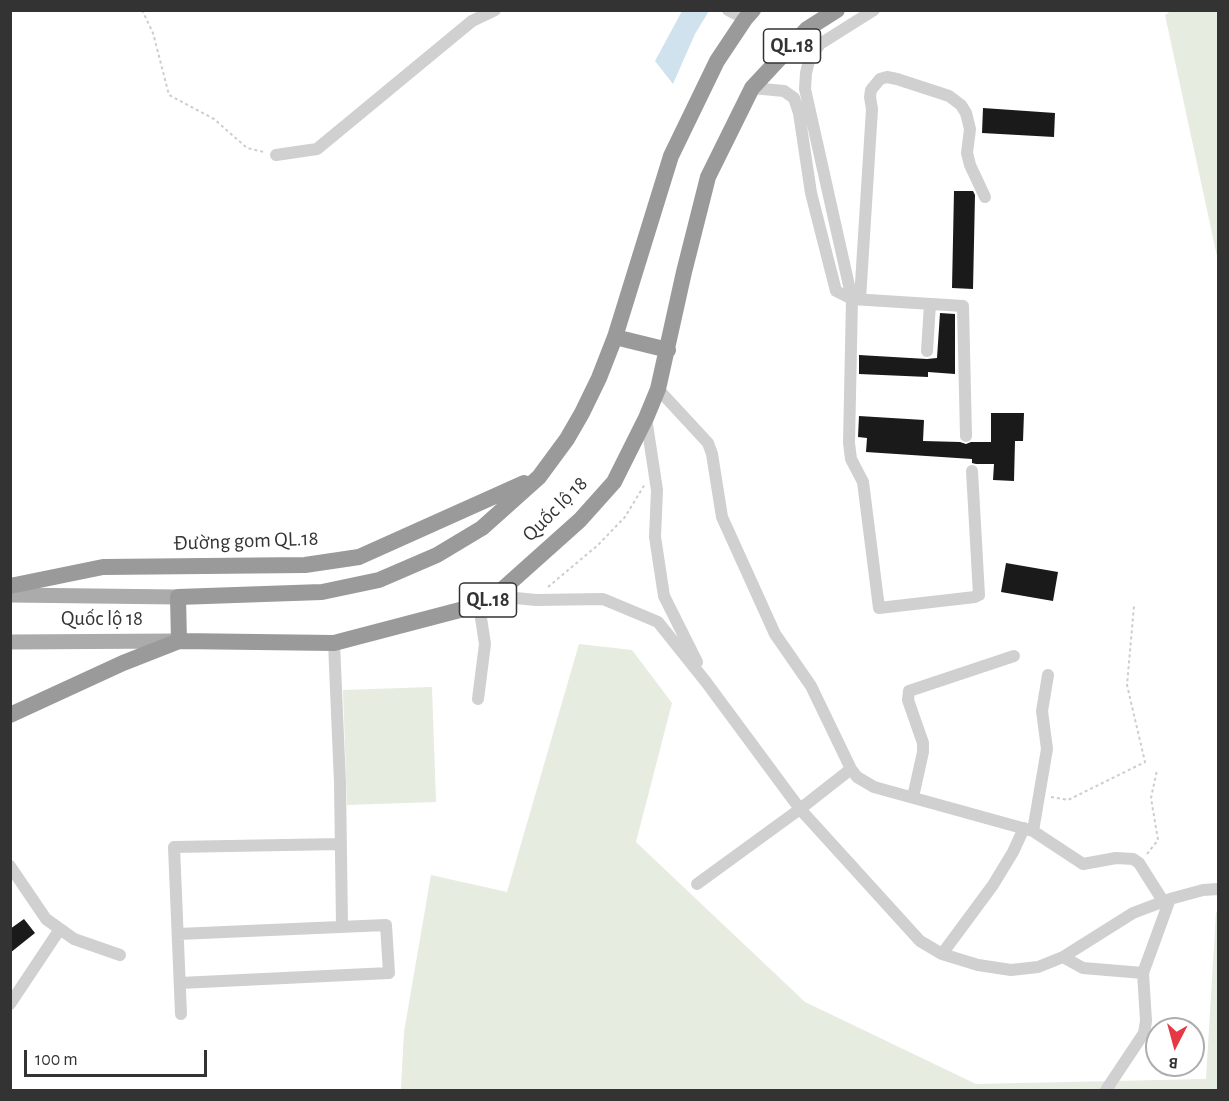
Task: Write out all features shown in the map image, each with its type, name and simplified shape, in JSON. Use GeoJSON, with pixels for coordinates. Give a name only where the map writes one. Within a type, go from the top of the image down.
{"type":"FeatureCollection","features":[{"type":"Feature","properties":{"kind":"highway","name":"Quốc lộ 18"},"geometry":{"type":"LineString","coordinates":[[179,641],[334,643],[479,605],[495,596],[580,520],[614,482],[658,389],[708,177],[752,88],[807,29],[837,10]]}},
{"type":"Feature","properties":{"kind":"highway","name":"Quốc lộ 18"},"geometry":{"type":"LineString","coordinates":[[178,597],[322,592],[380,580],[437,555],[482,528],[539,477],[582,414],[615,336],[671,156],[717,61],[749,15]]}},
{"type":"Feature","properties":{"kind":"highway"},"geometry":{"type":"LineString","coordinates":[[615,336],[668,350]]}},
{"type":"Feature","properties":{"kind":"highway","name":"Đường gom QL.18"},"geometry":{"type":"LineString","coordinates":[[10,586],[103,567],[306,565],[359,556],[539,477]]}},
{"type":"Feature","properties":{"kind":"highway"},"geometry":{"type":"LineString","coordinates":[[10,716],[123,663],[179,641],[178,597]]}},
{"type":"Feature","properties":{"kind":"main road","name":"Quốc lộ 18"},"geometry":{"type":"LineString","coordinates":[[10,595],[178,597]]}},
{"type":"Feature","properties":{"kind":"main road","name":"Quốc lộ 18"},"geometry":{"type":"LineString","coordinates":[[10,642],[179,641]]}},
{"type":"Feature","properties":{"kind":"street"},"geometry":{"type":"LineString","coordinates":[[276,155],[317,149],[472,21],[495,10]]}},
{"type":"Feature","properties":{"kind":"street"},"geometry":{"type":"LineString","coordinates":[[728,10],[749,15]]}},
{"type":"Feature","properties":{"kind":"street"},"geometry":{"type":"LineString","coordinates":[[856,299],[805,89],[810,57],[820,44],[874,10]]}},
{"type":"Feature","properties":{"kind":"street"},"geometry":{"type":"LineString","coordinates":[[972,471],[979,595],[879,608],[863,482],[851,459],[849,443],[856,299],[872,109],[870,97],[871,90],[880,79],[897,78],[949,96],[960,105],[966,113],[970,129],[967,153],[970,165],[985,197]]}},
{"type":"Feature","properties":{"kind":"street"},"geometry":{"type":"LineString","coordinates":[[752,88],[784,91],[794,98],[799,113],[810,193],[836,291],[856,299],[961,305],[964,308],[966,436]]}},
{"type":"Feature","properties":{"kind":"street"},"geometry":{"type":"LineString","coordinates":[[927,351],[930,304]]}},
{"type":"Feature","properties":{"kind":"street"},"geometry":{"type":"LineString","coordinates":[[658,389],[708,443],[712,454],[722,517],[775,634],[812,686],[851,769],[865,784],[1029,829],[1083,864],[1125,857],[1133,859],[1139,863],[1167,900]]}},
{"type":"Feature","properties":{"kind":"street"},"geometry":{"type":"LineString","coordinates":[[646,418],[657,490],[655,537],[664,596],[706,682]]}},
{"type":"Feature","properties":{"kind":"street"},"geometry":{"type":"LineString","coordinates":[[495,596],[536,600],[603,598],[658,622],[706,682],[800,809],[920,940],[942,954],[978,965],[1011,970],[1038,967],[1063,957],[1133,913],[1167,900],[1203,890],[1218,889]]}},
{"type":"Feature","properties":{"kind":"street"},"geometry":{"type":"LineString","coordinates":[[478,699],[485,644],[479,605]]}},
{"type":"Feature","properties":{"kind":"street"},"geometry":{"type":"LineString","coordinates":[[334,643],[342,925]]}},
{"type":"Feature","properties":{"kind":"street"},"geometry":{"type":"LineString","coordinates":[[913,797],[923,743],[908,700],[909,691],[1014,656]]}},
{"type":"Feature","properties":{"kind":"street"},"geometry":{"type":"LineString","coordinates":[[942,954],[998,877],[1029,829],[1039,795],[1047,741],[1042,711],[1048,675]]}},
{"type":"Feature","properties":{"kind":"street"},"geometry":{"type":"LineString","coordinates":[[697,884],[851,769]]}},
{"type":"Feature","properties":{"kind":"street"},"geometry":{"type":"LineString","coordinates":[[181,1014],[174,847],[341,844]]}},
{"type":"Feature","properties":{"kind":"street"},"geometry":{"type":"LineString","coordinates":[[10,866],[46,919],[74,939],[120,955]]}},
{"type":"Feature","properties":{"kind":"street"},"geometry":{"type":"LineString","coordinates":[[1106,1090],[1144,1033],[1146,1021],[1143,973],[1167,900]]}},
{"type":"Feature","properties":{"kind":"street"},"geometry":{"type":"LineString","coordinates":[[178,934],[342,925],[386,925],[389,973],[180,983]]}},
{"type":"Feature","properties":{"kind":"street"},"geometry":{"type":"LineString","coordinates":[[10,1004],[60,929]]}},
{"type":"Feature","properties":{"kind":"street"},"geometry":{"type":"LineString","coordinates":[[1063,957],[1083,968],[1143,973]]}},
{"type":"Feature","properties":{"kind":"path"},"geometry":{"type":"LineString","coordinates":[[142,10],[153,33],[169,95],[214,119],[247,147],[276,155]]}},
{"type":"Feature","properties":{"kind":"path"},"geometry":{"type":"LineString","coordinates":[[548,587],[598,545],[625,517],[646,482]]}},
{"type":"Feature","properties":{"kind":"path"},"geometry":{"type":"LineString","coordinates":[[1039,795],[1068,800],[1145,762],[1127,685],[1134,606]]}},
{"type":"Feature","properties":{"kind":"path"},"geometry":{"type":"LineString","coordinates":[[1139,863],[1158,840],[1150,798],[1157,770]]}},
{"type":"Feature","properties":{"kind":"shaded area"},"geometry":{"type":"Polygon","coordinates":[[[1172,10],[1218,11],[1218,261],[1165,15],[1172,10]]]}},
{"type":"Feature","properties":{"kind":"shaded area"},"geometry":{"type":"Polygon","coordinates":[[[579,644],[632,650],[672,703],[636,842],[805,1002],[976,1084],[1206,1079],[1216,912],[1218,912],[1218,1090],[401,1090],[404,1032],[431,875],[507,892],[579,644]]]}},
{"type":"Feature","properties":{"kind":"shaded area"},"geometry":{"type":"Polygon","coordinates":[[[432,687],[436,802],[347,805],[343,690],[432,687]]]}},
{"type":"Feature","properties":{"kind":"water"},"geometry":{"type":"Polygon","coordinates":[[[682,11],[709,11],[695,34],[673,84],[655,61],[682,11]]]}},
{"type":"Feature","properties":{"kind":"building"},"geometry":{"type":"Polygon","coordinates":[[[983,108],[1055,113],[1054,137],[982,133],[983,108]]]}},
{"type":"Feature","properties":{"kind":"building"},"geometry":{"type":"Polygon","coordinates":[[[954,191],[973,191],[975,195],[973,289],[952,288],[954,191]]]}},
{"type":"Feature","properties":{"kind":"building"},"geometry":{"type":"Polygon","coordinates":[[[940,313],[955,314],[955,374],[928,372],[928,377],[859,374],[859,355],[937,358],[940,313]]]}},
{"type":"Feature","properties":{"kind":"building"},"geometry":{"type":"Polygon","coordinates":[[[991,413],[1024,413],[1023,441],[1015,441],[1014,481],[993,480],[994,464],[976,464],[972,463],[972,459],[866,452],[867,438],[858,437],[859,416],[924,420],[923,441],[966,444],[991,442],[991,413]]]}},
{"type":"Feature","properties":{"kind":"building"},"geometry":{"type":"Polygon","coordinates":[[[1006,563],[1058,572],[1053,601],[1001,592],[1006,563]]]}},
{"type":"Feature","properties":{"kind":"building"},"geometry":{"type":"Polygon","coordinates":[[[24,919],[35,933],[10,953],[10,929],[24,919]]]}}]}
